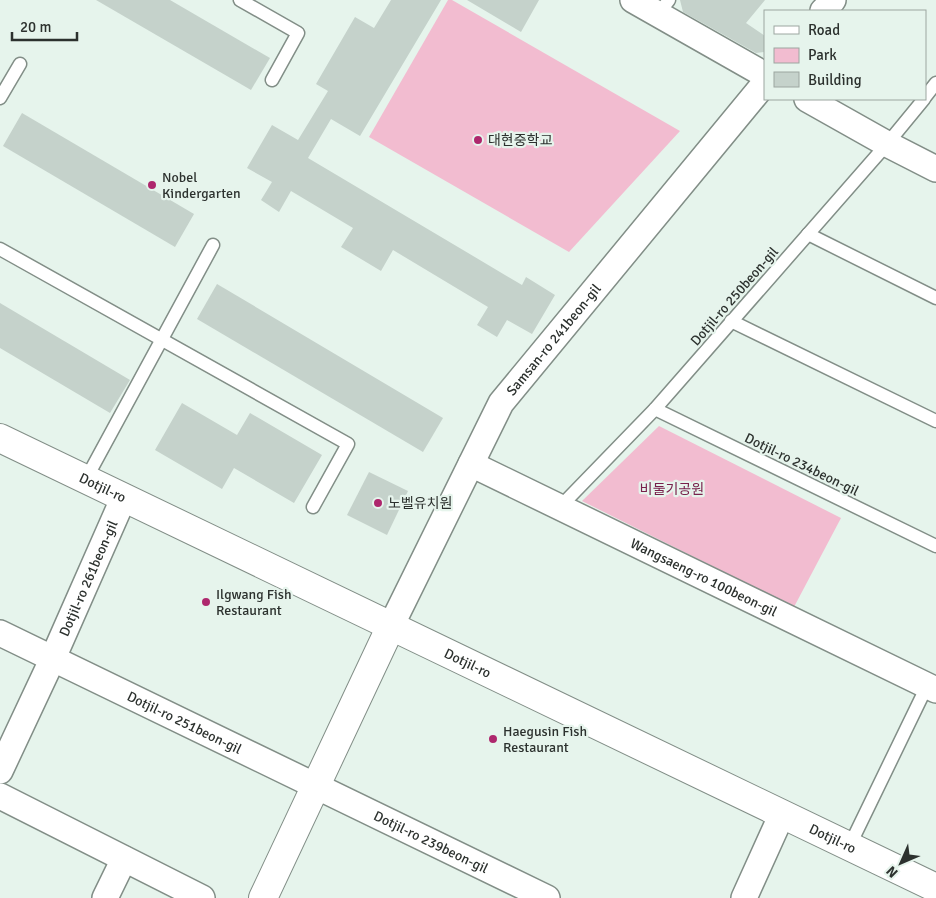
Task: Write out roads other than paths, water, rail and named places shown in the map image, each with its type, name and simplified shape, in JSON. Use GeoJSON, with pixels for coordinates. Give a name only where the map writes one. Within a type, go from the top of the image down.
{"type":"FeatureCollection","features":[{"type":"Feature","properties":{"kind":"main road","name":"Dotjil-ro"},"geometry":{"type":"LineString","coordinates":[[0,438],[936,888]]}},
{"type":"Feature","properties":{"kind":"main road"},"geometry":{"type":"LineString","coordinates":[[263,898],[391,626]]}},
{"type":"Feature","properties":{"kind":"street"},"geometry":{"type":"LineString","coordinates":[[633,0],[664,7],[764,74]]}},
{"type":"Feature","properties":{"kind":"street"},"geometry":{"type":"LineString","coordinates":[[825,10],[833,0]]}},
{"type":"Feature","properties":{"kind":"street","name":"Samsan-ro 241beon-gil"},"geometry":{"type":"LineString","coordinates":[[391,626],[501,403],[764,83]]}},
{"type":"Feature","properties":{"kind":"street"},"geometry":{"type":"LineString","coordinates":[[809,100],[936,169]]}},
{"type":"Feature","properties":{"kind":"street","name":"Wangsaeng-ro 100beon-gil"},"geometry":{"type":"LineString","coordinates":[[471,464],[932,688]]}},
{"type":"Feature","properties":{"kind":"street","name":"Dotjil-ro 261beon-gil"},"geometry":{"type":"LineString","coordinates":[[0,771],[53,658],[124,497]]}},
{"type":"Feature","properties":{"kind":"street"},"geometry":{"type":"LineString","coordinates":[[0,632],[53,658]]}},
{"type":"Feature","properties":{"kind":"street","name":"Dotjil-ro 251beon-gil"},"geometry":{"type":"LineString","coordinates":[[53,658],[315,785]]}},
{"type":"Feature","properties":{"kind":"street","name":"Dotjil-ro 239beon-gil"},"geometry":{"type":"LineString","coordinates":[[315,785],[547,898]]}},
{"type":"Feature","properties":{"kind":"street"},"geometry":{"type":"LineString","coordinates":[[0,796],[202,898]]}},
{"type":"Feature","properties":{"kind":"street"},"geometry":{"type":"LineString","coordinates":[[744,898],[782,814]]}},
{"type":"Feature","properties":{"kind":"street"},"geometry":{"type":"LineString","coordinates":[[105,898],[124,859]]}},
{"type":"Feature","properties":{"kind":"lane"},"geometry":{"type":"LineString","coordinates":[[240,0],[298,33],[272,80]]}},
{"type":"Feature","properties":{"kind":"lane"},"geometry":{"type":"LineString","coordinates":[[0,98],[20,64]]}},
{"type":"Feature","properties":{"kind":"lane","name":"Dotjil-ro 250beon-gil"},"geometry":{"type":"LineString","coordinates":[[926,96],[936,83]]}},
{"type":"Feature","properties":{"kind":"lane","name":"Dotjil-ro 250beon-gil"},"geometry":{"type":"LineString","coordinates":[[560,507],[655,409],[887,144],[922,100]]}},
{"type":"Feature","properties":{"kind":"lane"},"geometry":{"type":"LineString","coordinates":[[808,234],[936,298]]}},
{"type":"Feature","properties":{"kind":"lane"},"geometry":{"type":"LineString","coordinates":[[86,479],[213,246]]}},
{"type":"Feature","properties":{"kind":"lane"},"geometry":{"type":"LineString","coordinates":[[0,249],[348,444],[313,507]]}},
{"type":"Feature","properties":{"kind":"lane"},"geometry":{"type":"LineString","coordinates":[[732,321],[936,421]]}},
{"type":"Feature","properties":{"kind":"lane","name":"Dotjil-ro 234beon-gil"},"geometry":{"type":"LineString","coordinates":[[655,409],[936,546]]}},
{"type":"Feature","properties":{"kind":"lane"},"geometry":{"type":"LineString","coordinates":[[849,846],[932,688]]}},
{"type":"Feature","properties":{"kind":"place","name":"대현중학교"},"geometry":{"type":"Point","coordinates":[478,140]}},
{"type":"Feature","properties":{"kind":"place","name":"Nobel Kindergarten"},"geometry":{"type":"Point","coordinates":[152,185]}},
{"type":"Feature","properties":{"kind":"place","name":"노벨유치원"},"geometry":{"type":"Point","coordinates":[378,503]}},
{"type":"Feature","properties":{"kind":"place","name":"Ilgwang Fish Restaurant"},"geometry":{"type":"Point","coordinates":[206,602]}},
{"type":"Feature","properties":{"kind":"place","name":"Haegusin Fish Restaurant"},"geometry":{"type":"Point","coordinates":[493,739]}},
{"type":"Feature","properties":{"kind":"park label","name":"비둘기공원"},"geometry":{"type":"Point","coordinates":[672,489]}}]}
